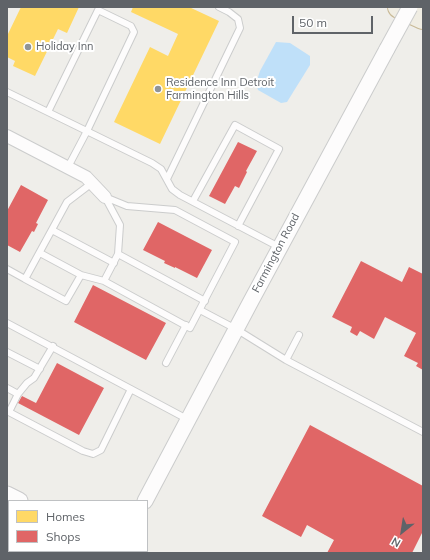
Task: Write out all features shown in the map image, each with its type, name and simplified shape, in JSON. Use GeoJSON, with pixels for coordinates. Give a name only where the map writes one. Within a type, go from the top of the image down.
{"type":"FeatureCollection","features":[{"type":"Feature","properties":{"kind":"highway"},"geometry":{"type":"LineString","coordinates":[[399,7],[423,18]]}},
{"type":"Feature","properties":{"kind":"main road"},"geometry":{"type":"LineString","coordinates":[[7,495],[17,500]]}},
{"type":"Feature","properties":{"kind":"street","name":"Farmington Road"},"geometry":{"type":"LineString","coordinates":[[146,500],[279,248],[410,7]]}},
{"type":"Feature","properties":{"kind":"street"},"geometry":{"type":"LineString","coordinates":[[8,140],[68,167],[86,177],[105,197]]}},
{"type":"Feature","properties":{"kind":"lane"},"geometry":{"type":"LineString","coordinates":[[167,179],[240,28],[238,19],[219,7]]}},
{"type":"Feature","properties":{"kind":"lane"},"geometry":{"type":"LineString","coordinates":[[48,112],[98,9],[130,26],[134,32],[87,131],[68,167]]}},
{"type":"Feature","properties":{"kind":"lane"},"geometry":{"type":"LineString","coordinates":[[7,92],[152,163],[161,169],[172,189],[180,195],[279,248]]}},
{"type":"Feature","properties":{"kind":"lane"},"geometry":{"type":"LineString","coordinates":[[193,202],[235,125],[279,150],[238,226]]}},
{"type":"Feature","properties":{"kind":"lane"},"geometry":{"type":"LineString","coordinates":[[25,279],[67,202],[92,183]]}},
{"type":"Feature","properties":{"kind":"lane"},"geometry":{"type":"LineString","coordinates":[[104,281],[118,254],[120,225],[105,197]]}},
{"type":"Feature","properties":{"kind":"lane"},"geometry":{"type":"LineString","coordinates":[[40,253],[81,275],[104,281],[190,328],[235,242],[175,210],[127,206],[105,197]]}},
{"type":"Feature","properties":{"kind":"lane"},"geometry":{"type":"LineString","coordinates":[[52,230],[114,263]]}},
{"type":"Feature","properties":{"kind":"lane"},"geometry":{"type":"LineString","coordinates":[[118,254],[205,300]]}},
{"type":"Feature","properties":{"kind":"lane"},"geometry":{"type":"LineString","coordinates":[[7,269],[66,301],[81,275]]}},
{"type":"Feature","properties":{"kind":"lane"},"geometry":{"type":"LineString","coordinates":[[200,310],[236,329],[286,360],[423,432]]}},
{"type":"Feature","properties":{"kind":"lane"},"geometry":{"type":"LineString","coordinates":[[7,323],[53,346],[188,419]]}},
{"type":"Feature","properties":{"kind":"lane"},"geometry":{"type":"LineString","coordinates":[[166,363],[186,325]]}},
{"type":"Feature","properties":{"kind":"lane"},"geometry":{"type":"LineString","coordinates":[[286,360],[299,335]]}},
{"type":"Feature","properties":{"kind":"lane"},"geometry":{"type":"LineString","coordinates":[[53,346],[34,378],[27,383],[18,394],[8,411],[83,451],[93,454],[100,450],[131,389]]}},
{"type":"Feature","properties":{"kind":"lane"},"geometry":{"type":"LineString","coordinates":[[7,352],[40,369]]}},
{"type":"Feature","properties":{"kind":"lane"},"geometry":{"type":"LineString","coordinates":[[7,388],[18,394]]}},
{"type":"Feature","properties":{"kind":"water"},"geometry":{"type":"Polygon","coordinates":[[[276,42],[290,43],[310,56],[310,65],[287,102],[281,103],[258,90],[256,83],[260,71],[276,42]]]}},
{"type":"Feature","properties":{"kind":"building: Homes","name":"Holiday Inn"},"geometry":{"type":"Polygon","coordinates":[[[21,7],[79,7],[67,33],[58,29],[35,76],[13,66],[15,61],[7,57],[7,36],[21,7]]]}},
{"type":"Feature","properties":{"kind":"building: Homes","name":"Residence Inn Detroit Farmington Hills"},"geometry":{"type":"Polygon","coordinates":[[[133,7],[189,7],[219,21],[160,144],[114,122],[150,47],[168,56],[178,34],[131,12],[133,7]]]}},
{"type":"Feature","properties":{"kind":"building: Shops"},"geometry":{"type":"Polygon","coordinates":[[[238,142],[257,151],[239,188],[235,186],[225,204],[209,196],[238,142]]]}},
{"type":"Feature","properties":{"kind":"building: Shops"},"geometry":{"type":"Polygon","coordinates":[[[21,185],[48,200],[36,223],[38,224],[34,232],[32,231],[20,252],[7,245],[7,211],[21,185]]]}},
{"type":"Feature","properties":{"kind":"building: Shops"},"geometry":{"type":"Polygon","coordinates":[[[158,222],[212,250],[197,278],[164,263],[165,261],[143,250],[158,222]]]}},
{"type":"Feature","properties":{"kind":"building: Shops"},"geometry":{"type":"Polygon","coordinates":[[[361,261],[402,282],[409,267],[423,274],[423,370],[416,366],[418,363],[404,356],[416,333],[385,317],[374,339],[360,331],[357,336],[350,332],[352,327],[332,317],[361,261]]]}},
{"type":"Feature","properties":{"kind":"building: Shops"},"geometry":{"type":"Polygon","coordinates":[[[93,285],[166,323],[146,360],[74,322],[93,285]]]}},
{"type":"Feature","properties":{"kind":"building: Shops"},"geometry":{"type":"Polygon","coordinates":[[[57,363],[104,388],[79,435],[18,403],[22,396],[36,403],[57,363]]]}},
{"type":"Feature","properties":{"kind":"building: Shops"},"geometry":{"type":"Polygon","coordinates":[[[310,425],[423,486],[423,531],[412,553],[327,553],[334,540],[307,525],[301,537],[262,516],[310,425]]]}},
{"type":"Feature","properties":{"kind":"place","name":"Holiday Inn"},"geometry":{"type":"Point","coordinates":[28,47]}},
{"type":"Feature","properties":{"kind":"place","name":"Residence Inn Detroit Farmington Hills"},"geometry":{"type":"Point","coordinates":[158,89]}}]}
